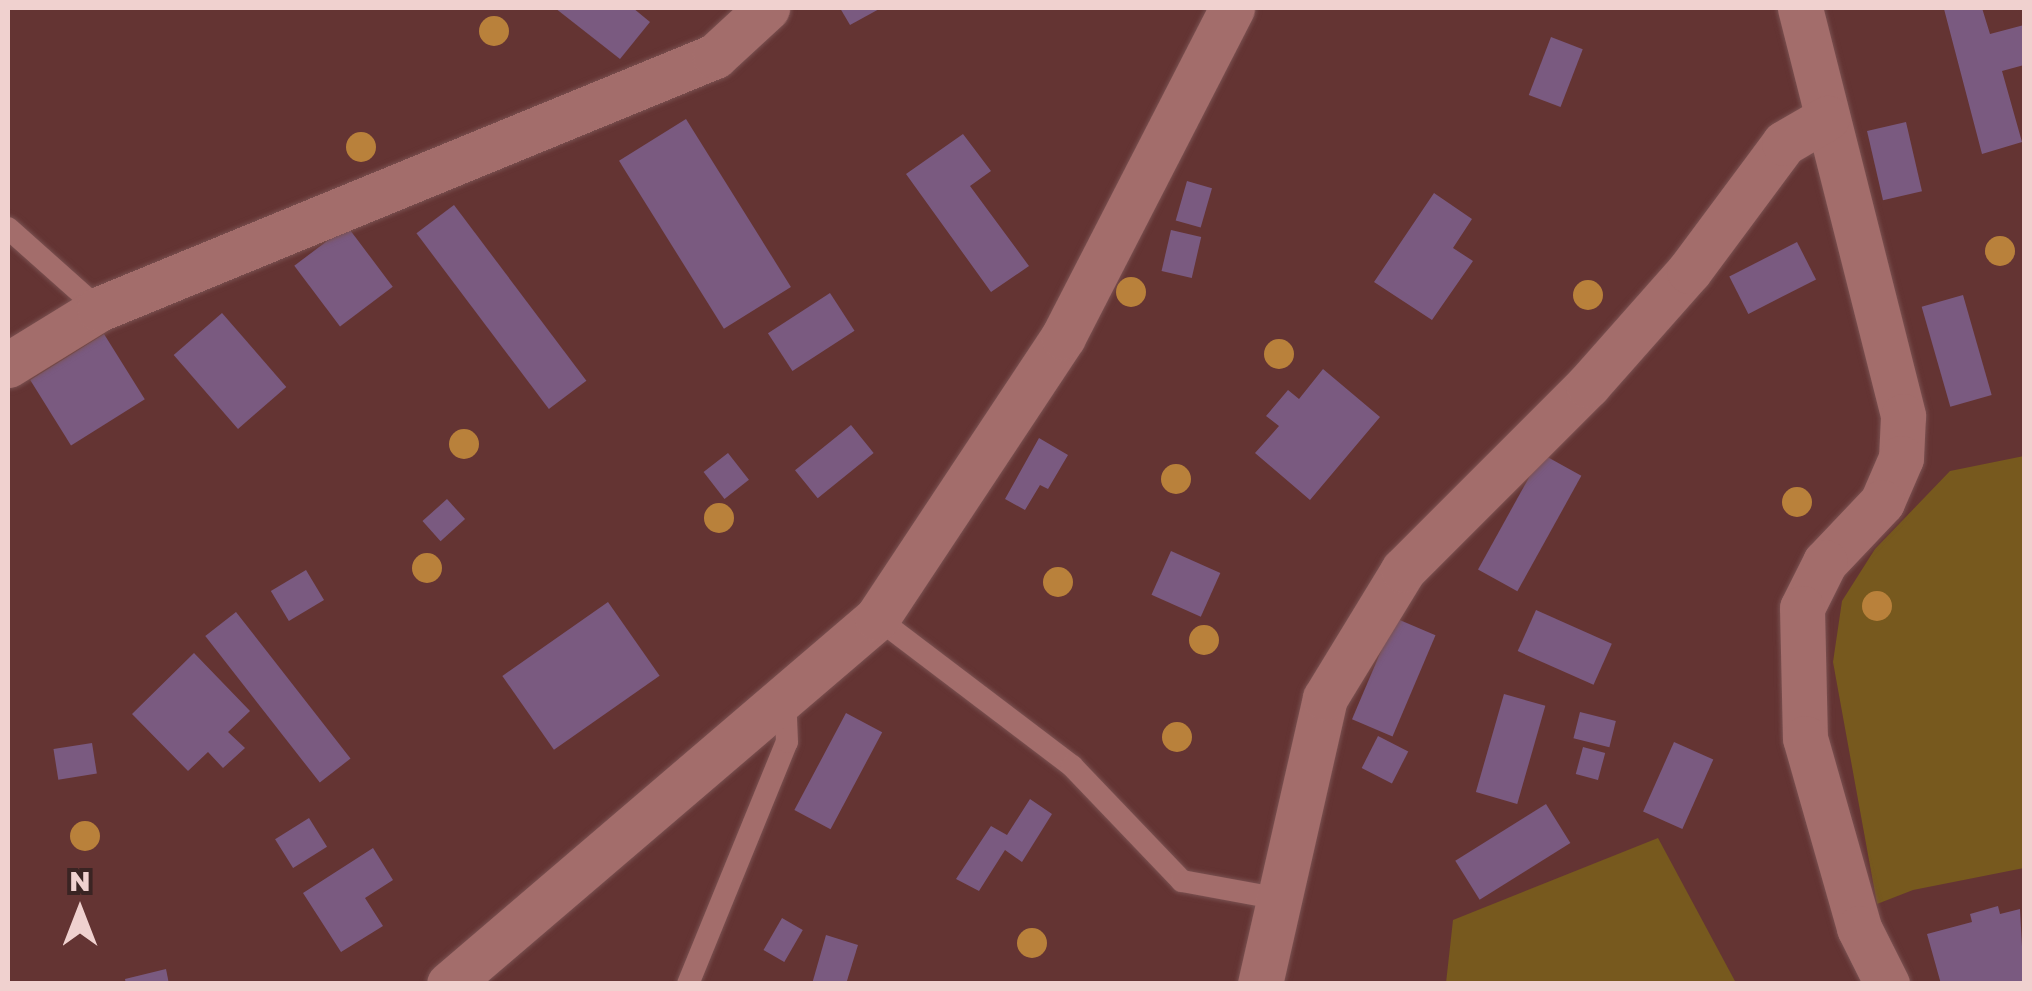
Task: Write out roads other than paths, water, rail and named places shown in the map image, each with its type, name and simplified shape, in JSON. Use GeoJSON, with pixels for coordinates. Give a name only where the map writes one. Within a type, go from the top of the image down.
{"type":"FeatureCollection","features":[{"type":"Feature","properties":{"kind":"street"},"geometry":{"type":"LineString","coordinates":[[8,365],[98,309],[715,56],[768,8]]}},
{"type":"Feature","properties":{"kind":"street"},"geometry":{"type":"LineString","coordinates":[[449,984],[785,691],[876,618],[1063,336],[1232,8]]}},
{"type":"Feature","properties":{"kind":"street"},"geometry":{"type":"LineString","coordinates":[[1800,8],[1903,416],[1902,458],[1882,502],[1826,562],[1802,608],[1805,738],[1859,928],[1887,984]]}},
{"type":"Feature","properties":{"kind":"street"},"geometry":{"type":"LineString","coordinates":[[1260,984],[1276,898],[1325,698],[1404,570],[1588,384],[1689,270],[1784,143],[1827,118]]}},
{"type":"Feature","properties":{"kind":"lane"},"geometry":{"type":"LineString","coordinates":[[8,228],[98,309]]}},
{"type":"Feature","properties":{"kind":"lane"},"geometry":{"type":"LineString","coordinates":[[876,618],[1072,766],[1182,882],[1276,898]]}},
{"type":"Feature","properties":{"kind":"lane"},"geometry":{"type":"LineString","coordinates":[[688,984],[787,742],[785,691]]}}]}
